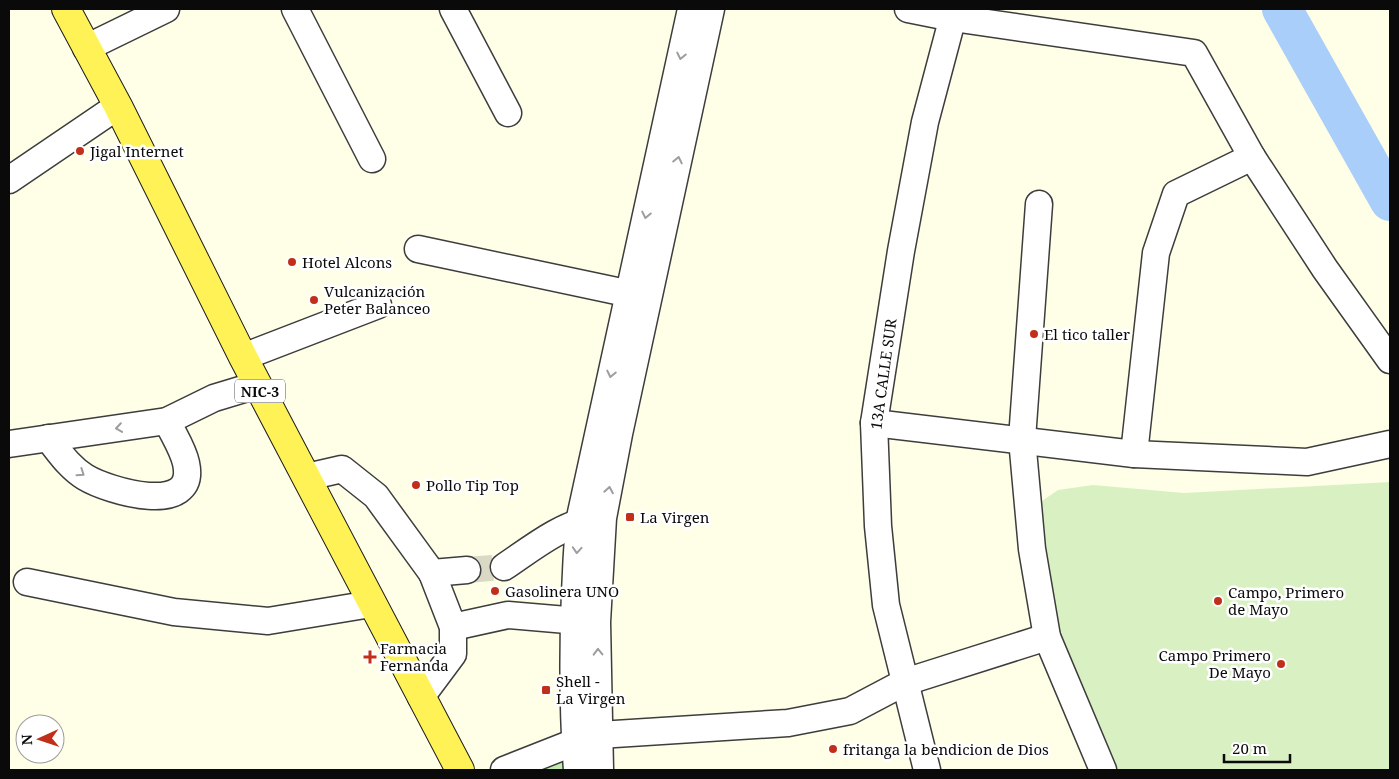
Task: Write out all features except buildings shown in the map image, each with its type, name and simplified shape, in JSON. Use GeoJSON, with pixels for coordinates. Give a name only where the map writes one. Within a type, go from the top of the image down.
{"type":"FeatureCollection","features":[{"type":"Feature","properties":{"kind":"main road","name":"NIC-3"},"geometry":{"type":"LineString","coordinates":[[66,9],[118,106],[243,357],[421,697],[454,768]]}},
{"type":"Feature","properties":{"kind":"street"},"geometry":{"type":"LineString","coordinates":[[86,48],[166,9]]}},
{"type":"Feature","properties":{"kind":"street"},"geometry":{"type":"LineString","coordinates":[[295,9],[372,159]]}},
{"type":"Feature","properties":{"kind":"street"},"geometry":{"type":"LineString","coordinates":[[453,9],[508,113]]}},
{"type":"Feature","properties":{"kind":"street"},"geometry":{"type":"LineString","coordinates":[[578,770],[587,739],[585,622],[591,520],[639,295],[691,9]]}},
{"type":"Feature","properties":{"kind":"street"},"geometry":{"type":"LineString","coordinates":[[639,295],[711,9]]}},
{"type":"Feature","properties":{"kind":"street"},"geometry":{"type":"LineString","coordinates":[[908,9],[954,14],[1194,52],[1252,157],[1325,269],[1390,360]]}},
{"type":"Feature","properties":{"kind":"street","name":"13A CALLE SUR"},"geometry":{"type":"LineString","coordinates":[[927,770],[886,605],[878,526],[874,423],[901,251],[925,122],[954,14]]}},
{"type":"Feature","properties":{"kind":"street"},"geometry":{"type":"LineString","coordinates":[[9,180],[118,106]]}},
{"type":"Feature","properties":{"kind":"street"},"geometry":{"type":"LineString","coordinates":[[1134,454],[1156,253],[1176,194],[1252,157]]}},
{"type":"Feature","properties":{"kind":"street"},"geometry":{"type":"LineString","coordinates":[[1039,204],[1022,439],[1032,549],[1047,637],[1103,770]]}},
{"type":"Feature","properties":{"kind":"street"},"geometry":{"type":"LineString","coordinates":[[418,249],[639,295]]}},
{"type":"Feature","properties":{"kind":"street"},"geometry":{"type":"LineString","coordinates":[[243,357],[378,305]]}},
{"type":"Feature","properties":{"kind":"street"},"geometry":{"type":"LineString","coordinates":[[9,444],[167,421],[214,398],[257,384]]}},
{"type":"Feature","properties":{"kind":"street"},"geometry":{"type":"LineString","coordinates":[[48,438],[70,466],[87,478],[106,486],[152,497],[168,496],[179,491],[186,481],[186,464],[167,421]]}},
{"type":"Feature","properties":{"kind":"street"},"geometry":{"type":"LineString","coordinates":[[874,423],[1022,439],[1134,454],[1306,462],[1390,444]]}},
{"type":"Feature","properties":{"kind":"street"},"geometry":{"type":"LineString","coordinates":[[307,478],[342,470],[376,496],[432,572],[453,627],[453,654],[421,697]]}},
{"type":"Feature","properties":{"kind":"street"},"geometry":{"type":"LineString","coordinates":[[504,567],[544,540],[591,520]]}},
{"type":"Feature","properties":{"kind":"street"},"geometry":{"type":"LineString","coordinates":[[432,572],[467,570]]}},
{"type":"Feature","properties":{"kind":"street"},"geometry":{"type":"LineString","coordinates":[[27,582],[174,612],[268,621],[371,604]]}},
{"type":"Feature","properties":{"kind":"street"},"geometry":{"type":"LineString","coordinates":[[453,627],[508,615],[585,622]]}},
{"type":"Feature","properties":{"kind":"street"},"geometry":{"type":"LineString","coordinates":[[504,770],[587,739],[788,723],[850,712],[905,682],[1047,637]]}},
{"type":"Feature","properties":{"kind":"street"},"geometry":{"type":"LineString","coordinates":[[587,739],[600,770]]}},
{"type":"Feature","properties":{"kind":"green space","name":"Campo, Primero de Mayo"},"geometry":{"type":"Polygon","coordinates":[[[1390,482],[1390,770],[1114,770],[1053,642],[1034,520],[1042,501],[1058,490],[1093,485],[1184,493],[1390,482]]]}},
{"type":"Feature","properties":{"kind":"green space"},"geometry":{"type":"Polygon","coordinates":[[[567,757],[567,770],[533,770],[567,757]]]}},
{"type":"Feature","properties":{"kind":"waterway"},"geometry":{"type":"LineString","coordinates":[[1282,9],[1390,201]]}},
{"type":"Feature","properties":{"kind":"tunnel"},"geometry":{"type":"LineString","coordinates":[[467,570],[504,567]]}},
{"type":"Feature","properties":{"kind":"place","name":"Jigal Internet"},"geometry":{"type":"Point","coordinates":[80,151]}},
{"type":"Feature","properties":{"kind":"place","name":"Hotel Alcons"},"geometry":{"type":"Point","coordinates":[292,262]}},
{"type":"Feature","properties":{"kind":"place","name":"Vulcanización Peter Balanceo"},"geometry":{"type":"Point","coordinates":[314,300]}},
{"type":"Feature","properties":{"kind":"place","name":"El tico taller"},"geometry":{"type":"Point","coordinates":[1034,334]}},
{"type":"Feature","properties":{"kind":"place","name":"Pollo Tip Top"},"geometry":{"type":"Point","coordinates":[416,485]}},
{"type":"Feature","properties":{"kind":"place","name":"La Virgen"},"geometry":{"type":"Point","coordinates":[630,517]}},
{"type":"Feature","properties":{"kind":"place","name":"Gasolinera UNO"},"geometry":{"type":"Point","coordinates":[495,591]}},
{"type":"Feature","properties":{"kind":"place","name":"Campo, Primero de Mayo"},"geometry":{"type":"Point","coordinates":[1218,601]}},
{"type":"Feature","properties":{"kind":"place","name":"Farmacia Fernanda"},"geometry":{"type":"Point","coordinates":[370,657]}},
{"type":"Feature","properties":{"kind":"place","name":"Campo Primero De Mayo"},"geometry":{"type":"Point","coordinates":[1281,664]}},
{"type":"Feature","properties":{"kind":"place","name":"Shell - La Virgen"},"geometry":{"type":"Point","coordinates":[546,690]}},
{"type":"Feature","properties":{"kind":"place","name":"fritanga la bendicion de Dios"},"geometry":{"type":"Point","coordinates":[833,749]}}]}
